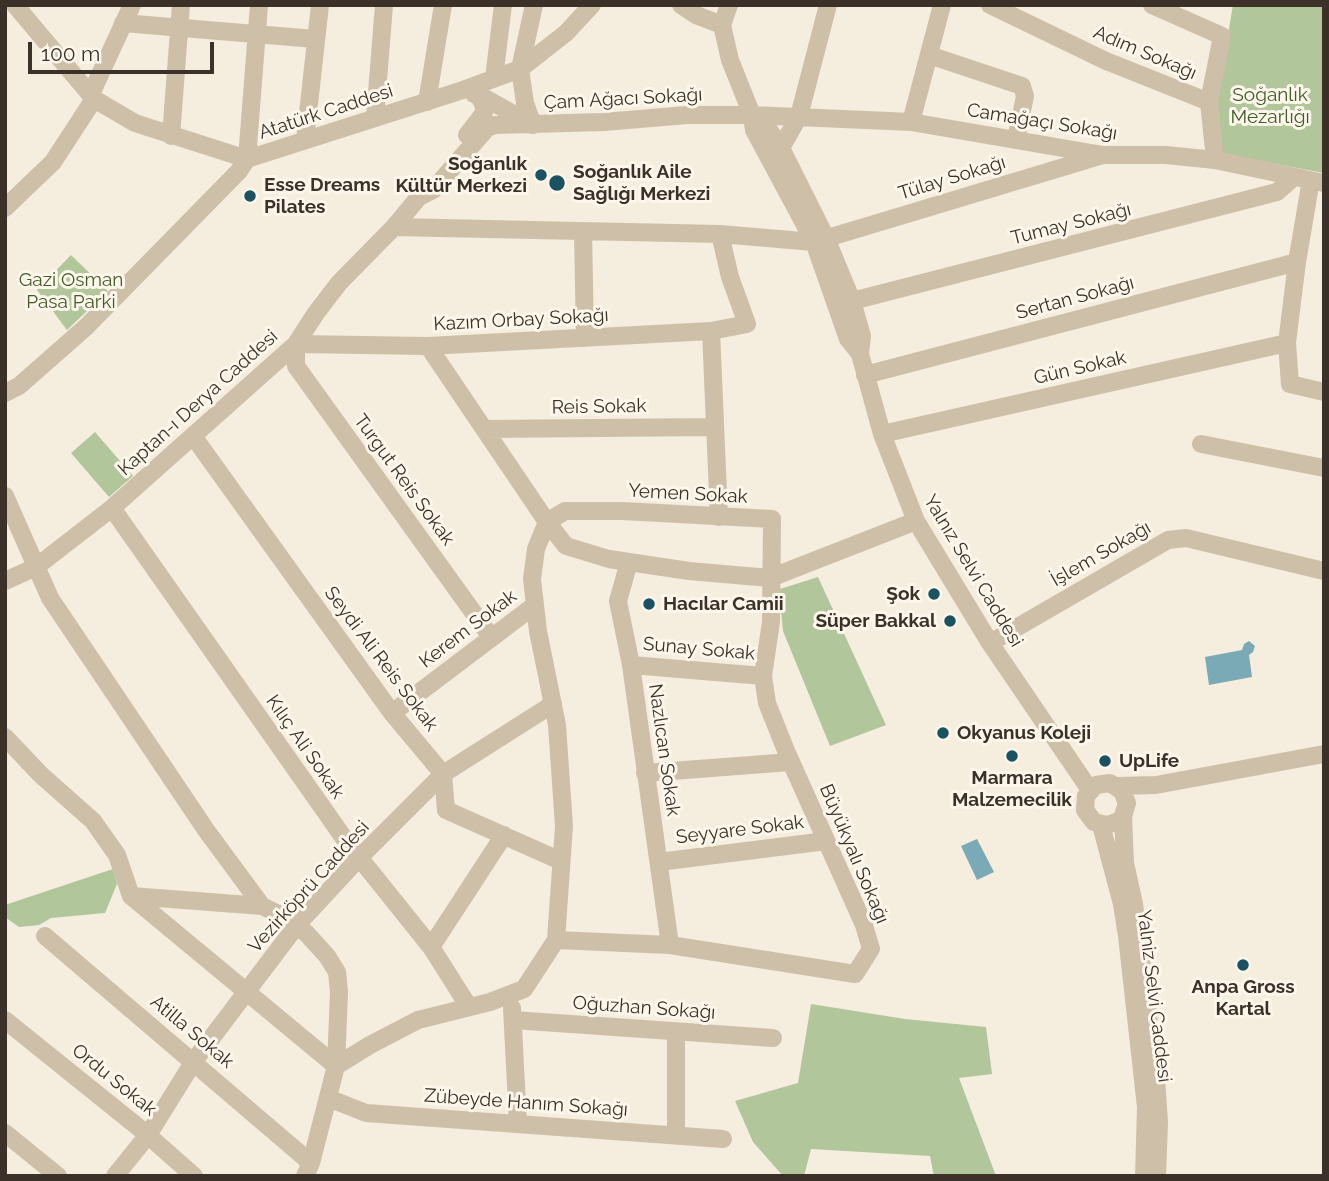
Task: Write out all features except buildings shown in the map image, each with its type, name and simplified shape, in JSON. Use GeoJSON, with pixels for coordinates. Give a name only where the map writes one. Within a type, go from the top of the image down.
{"type":"FeatureCollection","features":[{"type":"Feature","properties":{"kind":"street","name":"Atatürk Caddesi"},"geometry":{"type":"LineString","coordinates":[[15,5],[92,97],[135,123],[247,159],[427,102],[471,93],[494,78],[520,69],[557,40],[592,5]]}},
{"type":"Feature","properties":{"kind":"street"},"geometry":{"type":"LineString","coordinates":[[5,208],[53,162],[92,97],[132,5]]}},
{"type":"Feature","properties":{"kind":"street"},"geometry":{"type":"LineString","coordinates":[[171,136],[181,5]]}},
{"type":"Feature","properties":{"kind":"street"},"geometry":{"type":"LineString","coordinates":[[5,393],[19,386],[86,327],[224,183],[239,171],[247,159],[259,5]]}},
{"type":"Feature","properties":{"kind":"street"},"geometry":{"type":"LineString","coordinates":[[305,140],[320,5]]}},
{"type":"Feature","properties":{"kind":"street"},"geometry":{"type":"LineString","coordinates":[[375,118],[384,5]]}},
{"type":"Feature","properties":{"kind":"street"},"geometry":{"type":"LineString","coordinates":[[427,102],[443,5]]}},
{"type":"Feature","properties":{"kind":"street"},"geometry":{"type":"LineString","coordinates":[[494,78],[503,5]]}},
{"type":"Feature","properties":{"kind":"street"},"geometry":{"type":"LineString","coordinates":[[533,125],[525,103],[520,69],[534,5]]}},
{"type":"Feature","properties":{"kind":"street"},"geometry":{"type":"LineString","coordinates":[[681,5],[696,15],[722,25],[729,5]]}},
{"type":"Feature","properties":{"kind":"street"},"geometry":{"type":"LineString","coordinates":[[781,148],[799,116],[828,5]]}},
{"type":"Feature","properties":{"kind":"street"},"geometry":{"type":"LineString","coordinates":[[911,122],[943,5]]}},
{"type":"Feature","properties":{"kind":"street","name":"Adım Sokağı"},"geometry":{"type":"LineString","coordinates":[[990,5],[1106,61],[1209,102]]}},
{"type":"Feature","properties":{"kind":"street"},"geometry":{"type":"LineString","coordinates":[[1152,5],[1222,36],[1209,102],[1215,160]]}},
{"type":"Feature","properties":{"kind":"street"},"geometry":{"type":"LineString","coordinates":[[123,23],[315,38]]}},
{"type":"Feature","properties":{"kind":"street","name":"Yalnız Selvi Caddesi"},"geometry":{"type":"LineString","coordinates":[[722,25],[730,60],[752,115],[754,130],[820,240],[852,301],[862,336],[860,354],[864,374],[882,434],[916,521],[990,643],[1090,790],[1084,803],[1085,810],[1088,817],[1101,825]]}},
{"type":"Feature","properties":{"kind":"street"},"geometry":{"type":"LineString","coordinates":[[929,55],[1023,86],[1025,96],[1016,140]]}},
{"type":"Feature","properties":{"kind":"street","name":"Çam Ağacı Sokağı"},"geometry":{"type":"LineString","coordinates":[[471,93],[533,125],[687,115],[752,115]]}},
{"type":"Feature","properties":{"kind":"street","name":"Kaptan-ı Derya Caddesi"},"geometry":{"type":"LineString","coordinates":[[5,581],[36,567],[112,508],[296,344],[339,283],[394,227],[419,197],[425,184],[480,120],[484,106],[471,93]]}},
{"type":"Feature","properties":{"kind":"street","name":"Yalnız Selvi Caddesi"},"geometry":{"type":"LineString","coordinates":[[752,115],[765,124],[781,148],[820,240],[848,339],[860,354]]}},
{"type":"Feature","properties":{"kind":"street","name":"Camağaçı Sokağı"},"geometry":{"type":"LineString","coordinates":[[752,115],[911,122],[1103,155],[1166,155],[1215,160],[1309,180]]}},
{"type":"Feature","properties":{"kind":"street","name":"Kaptan-ı Derya Caddesi"},"geometry":{"type":"LineString","coordinates":[[419,197],[433,190],[487,128],[495,125],[533,125]]}},
{"type":"Feature","properties":{"kind":"street"},"geometry":{"type":"LineString","coordinates":[[221,152],[224,158],[224,183]]}},
{"type":"Feature","properties":{"kind":"street","name":"Tülay Sokağı"},"geometry":{"type":"LineString","coordinates":[[820,240],[1103,155]]}},
{"type":"Feature","properties":{"kind":"street"},"geometry":{"type":"LineString","coordinates":[[1309,180],[1287,343],[1290,384],[1324,391]]}},
{"type":"Feature","properties":{"kind":"street","name":"Tumay Sokağı"},"geometry":{"type":"LineString","coordinates":[[852,301],[1277,192],[1309,180]]}},
{"type":"Feature","properties":{"kind":"street"},"geometry":{"type":"LineString","coordinates":[[394,227],[720,234],[820,240]]}},
{"type":"Feature","properties":{"kind":"street"},"geometry":{"type":"LineString","coordinates":[[583,232],[585,338]]}},
{"type":"Feature","properties":{"kind":"street","name":"Kazım Orbay Sokağı"},"geometry":{"type":"LineString","coordinates":[[296,344],[428,346],[711,331],[747,324],[730,276],[720,234]]}},
{"type":"Feature","properties":{"kind":"street","name":"Sertan Sokağı"},"geometry":{"type":"LineString","coordinates":[[864,374],[1297,262]]}},
{"type":"Feature","properties":{"kind":"street"},"geometry":{"type":"LineString","coordinates":[[711,331],[719,517]]}},
{"type":"Feature","properties":{"kind":"street","name":"Gün Sokak"},"geometry":{"type":"LineString","coordinates":[[882,434],[1287,343]]}},
{"type":"Feature","properties":{"kind":"street","name":"Turgut Reis Sokak"},"geometry":{"type":"LineString","coordinates":[[296,344],[296,366],[491,637]]}},
{"type":"Feature","properties":{"kind":"street"},"geometry":{"type":"LineString","coordinates":[[428,346],[566,546],[629,562],[689,571],[770,578],[916,521]]}},
{"type":"Feature","properties":{"kind":"street","name":"Reis Sokak"},"geometry":{"type":"LineString","coordinates":[[484,429],[714,427]]}},
{"type":"Feature","properties":{"kind":"street","name":"Seydi Ali Reis Sokak"},"geometry":{"type":"LineString","coordinates":[[193,436],[392,713],[443,774]]}},
{"type":"Feature","properties":{"kind":"street"},"geometry":{"type":"LineString","coordinates":[[1201,444],[1324,468]]}},
{"type":"Feature","properties":{"kind":"street"},"geometry":{"type":"LineString","coordinates":[[5,496],[50,598],[206,830],[262,906]]}},
{"type":"Feature","properties":{"kind":"street","name":"Kılıç Ali Sokak"},"geometry":{"type":"LineString","coordinates":[[112,508],[359,858],[432,947],[469,1007]]}},
{"type":"Feature","properties":{"kind":"street","name":"Yemen Sokak"},"geometry":{"type":"LineString","coordinates":[[547,522],[565,512],[622,511],[772,519],[770,578]]}},
{"type":"Feature","properties":{"kind":"street"},"geometry":{"type":"LineString","coordinates":[[336,1066],[418,1020],[524,989],[555,940],[564,826],[557,725],[538,631],[534,569],[537,549],[547,522]]}},
{"type":"Feature","properties":{"kind":"street","name":"İşlem Sokağı"},"geometry":{"type":"LineString","coordinates":[[990,643],[1168,540],[1186,538],[1324,571]]}},
{"type":"Feature","properties":{"kind":"street","name":"Nazlıcan Sokak"},"geometry":{"type":"LineString","coordinates":[[629,562],[618,601],[631,665],[670,946]]}},
{"type":"Feature","properties":{"kind":"street","name":"Büyükyalı Sokağı"},"geometry":{"type":"LineString","coordinates":[[555,940],[670,946],[855,974],[871,949],[864,925],[767,703],[763,676],[771,622],[770,578]]}},
{"type":"Feature","properties":{"kind":"street","name":"Kerem Sokak"},"geometry":{"type":"LineString","coordinates":[[392,713],[535,605]]}},
{"type":"Feature","properties":{"kind":"street","name":"Sunay Sokak"},"geometry":{"type":"LineString","coordinates":[[631,665],[763,676]]}},
{"type":"Feature","properties":{"kind":"street","name":"Vezirköprü Caddesi"},"geometry":{"type":"LineString","coordinates":[[115,1176],[148,1135],[194,1061],[297,925],[359,858],[443,774],[553,704]]}},
{"type":"Feature","properties":{"kind":"street"},"geometry":{"type":"LineString","coordinates":[[5,737],[40,774],[93,821],[117,855],[131,896],[336,1066]]}},
{"type":"Feature","properties":{"kind":"street"},"geometry":{"type":"LineString","coordinates":[[1090,790],[1103,783],[1117,786],[1156,785],[1324,754]]}},
{"type":"Feature","properties":{"kind":"street"},"geometry":{"type":"LineString","coordinates":[[645,773],[791,762]]}},
{"type":"Feature","properties":{"kind":"street"},"geometry":{"type":"LineString","coordinates":[[443,774],[446,810],[561,861]]}},
{"type":"Feature","properties":{"kind":"street"},"geometry":{"type":"LineString","coordinates":[[1101,825],[1114,824],[1125,810],[1156,785]]}},
{"type":"Feature","properties":{"kind":"street"},"geometry":{"type":"LineString","coordinates":[[1117,786],[1122,792],[1125,810],[1125,863],[1134,904],[1156,1078],[1159,1122],[1157,1176]]}},
{"type":"Feature","properties":{"kind":"street","name":"Yalniz Selvi Caddesi"},"geometry":{"type":"LineString","coordinates":[[1101,825],[1122,904],[1127,936],[1146,1107],[1144,1176]]}},
{"type":"Feature","properties":{"kind":"street"},"geometry":{"type":"LineString","coordinates":[[432,947],[504,835]]}},
{"type":"Feature","properties":{"kind":"street","name":"Seyyare Sokak"},"geometry":{"type":"LineString","coordinates":[[659,862],[826,841]]}},
{"type":"Feature","properties":{"kind":"street"},"geometry":{"type":"LineString","coordinates":[[131,896],[262,906],[297,925],[327,956],[337,972],[339,992],[336,1066],[308,1169]]}},
{"type":"Feature","properties":{"kind":"street","name":"Atilla Sokak"},"geometry":{"type":"LineString","coordinates":[[45,936],[194,1061],[308,1169]]}},
{"type":"Feature","properties":{"kind":"street"},"geometry":{"type":"LineString","coordinates":[[507,995],[513,1020],[518,1124]]}},
{"type":"Feature","properties":{"kind":"street","name":"Ordu Sokak"},"geometry":{"type":"LineString","coordinates":[[5,1020],[148,1135],[194,1176]]}},
{"type":"Feature","properties":{"kind":"street","name":"Oğuzhan Sokağı"},"geometry":{"type":"LineString","coordinates":[[513,1020],[773,1038]]}},
{"type":"Feature","properties":{"kind":"street"},"geometry":{"type":"LineString","coordinates":[[676,1031],[676,1135]]}},
{"type":"Feature","properties":{"kind":"street","name":"Zübeyde Hanım Sokağı"},"geometry":{"type":"LineString","coordinates":[[328,1098],[366,1113],[723,1139]]}},
{"type":"Feature","properties":{"kind":"street"},"geometry":{"type":"LineString","coordinates":[[5,1133],[58,1176]]}},
{"type":"Feature","properties":{"kind":"green space","name":"Soğanlık Mezarlığı"},"geometry":{"type":"Polygon","coordinates":[[[1233,5],[1324,5],[1324,173],[1222,154],[1217,100],[1233,5]]]}},
{"type":"Feature","properties":{"kind":"green space","name":"Gazi Osman Pasa Parki"},"geometry":{"type":"Polygon","coordinates":[[[71,255],[108,291],[67,330],[37,290],[71,255]]]}},
{"type":"Feature","properties":{"kind":"green space"},"geometry":{"type":"Polygon","coordinates":[[[95,432],[133,476],[109,497],[71,453],[95,432]]]}},
{"type":"Feature","properties":{"kind":"green space"},"geometry":{"type":"Polygon","coordinates":[[[818,577],[886,725],[830,746],[783,631],[779,591],[818,577]]]}},
{"type":"Feature","properties":{"kind":"green space"},"geometry":{"type":"Polygon","coordinates":[[[113,869],[117,884],[105,913],[51,918],[39,925],[19,927],[5,917],[5,905],[113,869]]]}},
{"type":"Feature","properties":{"kind":"green space"},"geometry":{"type":"Polygon","coordinates":[[[811,1004],[905,1019],[986,1027],[992,1074],[959,1078],[996,1176],[934,1176],[930,1156],[811,1149],[804,1176],[783,1176],[753,1142],[735,1101],[798,1083],[811,1004]]]}},
{"type":"Feature","properties":{"kind":"water"},"geometry":{"type":"Polygon","coordinates":[[[1249,641],[1255,646],[1249,655],[1252,677],[1209,685],[1205,657],[1242,650],[1244,644],[1249,641]]]}},
{"type":"Feature","properties":{"kind":"water"},"geometry":{"type":"Polygon","coordinates":[[[977,839],[994,872],[977,880],[961,846],[977,839]]]}},
{"type":"Feature","properties":{"kind":"place","name":"Soğanlık Kültür Merkezi"},"geometry":{"type":"Point","coordinates":[541,175]}},
{"type":"Feature","properties":{"kind":"place","name":"Soğanlık Aile Sağlığı Merkezi"},"geometry":{"type":"Point","coordinates":[557,183]}},
{"type":"Feature","properties":{"kind":"place","name":"Esse Dreams Pilates"},"geometry":{"type":"Point","coordinates":[250,196]}},
{"type":"Feature","properties":{"kind":"place","name":"Şok"},"geometry":{"type":"Point","coordinates":[934,594]}},
{"type":"Feature","properties":{"kind":"place","name":"Hacılar Camii"},"geometry":{"type":"Point","coordinates":[649,604]}},
{"type":"Feature","properties":{"kind":"place","name":"Süper Bakkal"},"geometry":{"type":"Point","coordinates":[950,621]}},
{"type":"Feature","properties":{"kind":"place","name":"Okyanus Koleji"},"geometry":{"type":"Point","coordinates":[943,733]}},
{"type":"Feature","properties":{"kind":"place","name":"Marmara Malzemecilik"},"geometry":{"type":"Point","coordinates":[1012,756]}},
{"type":"Feature","properties":{"kind":"place","name":"UpLife"},"geometry":{"type":"Point","coordinates":[1105,761]}},
{"type":"Feature","properties":{"kind":"place","name":"Anpa Gross Kartal"},"geometry":{"type":"Point","coordinates":[1243,965]}}]}
